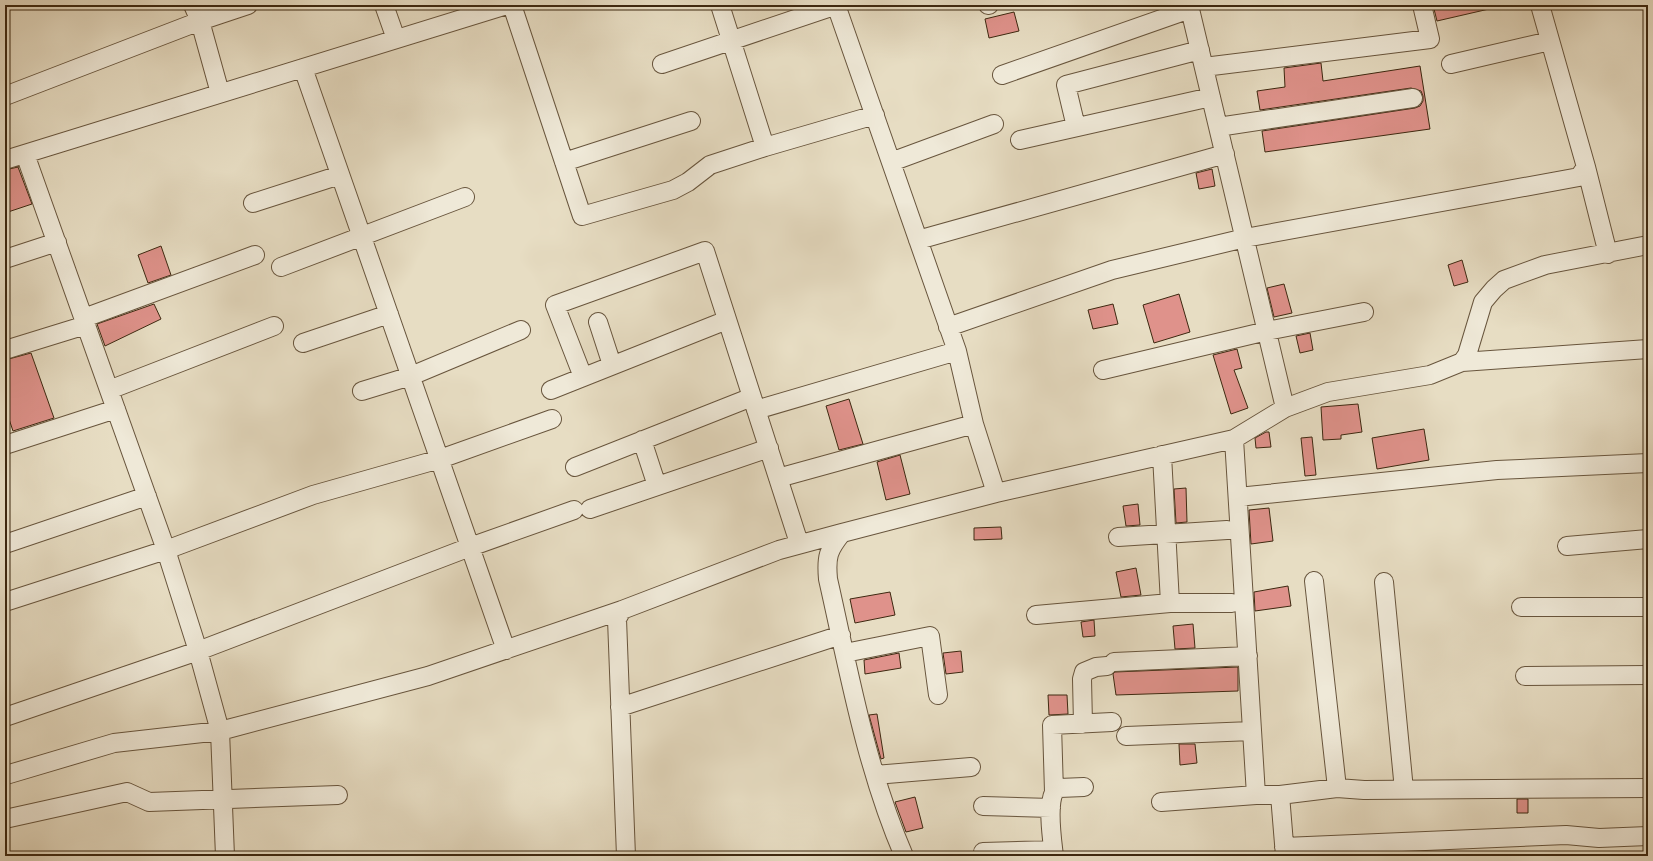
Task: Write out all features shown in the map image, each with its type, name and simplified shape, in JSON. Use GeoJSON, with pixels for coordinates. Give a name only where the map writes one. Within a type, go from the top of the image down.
{"type":"FeatureCollection","features":[{"type":"Feature","properties":{"kind":"street"},"geometry":{"type":"LineString","coordinates":[[5,96],[197,13],[248,5]]}},
{"type":"Feature","properties":{"kind":"street"},"geometry":{"type":"LineString","coordinates":[[384,5],[396,39]]}},
{"type":"Feature","properties":{"kind":"street"},"geometry":{"type":"LineString","coordinates":[[5,160],[507,5]]}},
{"type":"Feature","properties":{"kind":"street"},"geometry":{"type":"LineString","coordinates":[[512,5],[582,216],[673,190],[688,182],[710,165],[874,115]]}},
{"type":"Feature","properties":{"kind":"street"},"geometry":{"type":"LineString","coordinates":[[720,5],[765,147]]}},
{"type":"Feature","properties":{"kind":"street"},"geometry":{"type":"LineString","coordinates":[[662,64],[836,5],[957,352],[974,424],[996,493]]}},
{"type":"Feature","properties":{"kind":"street"},"geometry":{"type":"LineString","coordinates":[[1076,127],[1066,85],[1202,59],[1430,39],[1422,5]]}},
{"type":"Feature","properties":{"kind":"street"},"geometry":{"type":"LineString","coordinates":[[1540,5],[1586,167],[1608,254]]}},
{"type":"Feature","properties":{"kind":"street"},"geometry":{"type":"LineString","coordinates":[[1002,75],[1190,7],[1285,408]]}},
{"type":"Feature","properties":{"kind":"street"},"geometry":{"type":"LineString","coordinates":[[197,13],[220,94]]}},
{"type":"Feature","properties":{"kind":"street"},"geometry":{"type":"LineString","coordinates":[[1452,64],[1550,41]]}},
{"type":"Feature","properties":{"kind":"street"},"geometry":{"type":"LineString","coordinates":[[303,68],[506,650]]}},
{"type":"Feature","properties":{"kind":"street"},"geometry":{"type":"LineString","coordinates":[[1020,140],[1211,97]]}},
{"type":"Feature","properties":{"kind":"street"},"geometry":{"type":"LineString","coordinates":[[1218,127],[1413,98]]}},
{"type":"Feature","properties":{"kind":"street"},"geometry":{"type":"LineString","coordinates":[[564,162],[692,120]]}},
{"type":"Feature","properties":{"kind":"street"},"geometry":{"type":"LineString","coordinates":[[891,162],[994,124]]}},
{"type":"Feature","properties":{"kind":"street"},"geometry":{"type":"LineString","coordinates":[[25,154],[166,550],[198,651],[220,731],[225,856]]}},
{"type":"Feature","properties":{"kind":"street"},"geometry":{"type":"LineString","coordinates":[[918,240],[1224,154]]}},
{"type":"Feature","properties":{"kind":"street"},"geometry":{"type":"LineString","coordinates":[[948,327],[1112,270],[1245,238],[1579,177],[1586,167]]}},
{"type":"Feature","properties":{"kind":"street"},"geometry":{"type":"LineString","coordinates":[[253,204],[340,175]]}},
{"type":"Feature","properties":{"kind":"street"},"geometry":{"type":"LineString","coordinates":[[281,266],[465,197]]}},
{"type":"Feature","properties":{"kind":"street"},"geometry":{"type":"LineString","coordinates":[[5,259],[57,242]]}},
{"type":"Feature","properties":{"kind":"street"},"geometry":{"type":"LineString","coordinates":[[1462,362],[1467,355],[1483,302],[1504,280],[1545,265],[1648,246]]}},
{"type":"Feature","properties":{"kind":"street"},"geometry":{"type":"LineString","coordinates":[[583,377],[555,305],[587,292],[705,251],[799,543]]}},
{"type":"Feature","properties":{"kind":"street"},"geometry":{"type":"LineString","coordinates":[[5,350],[85,321],[254,255]]}},
{"type":"Feature","properties":{"kind":"street"},"geometry":{"type":"LineString","coordinates":[[1103,370],[1267,331],[1364,312]]}},
{"type":"Feature","properties":{"kind":"street"},"geometry":{"type":"LineString","coordinates":[[303,343],[389,314]]}},
{"type":"Feature","properties":{"kind":"street"},"geometry":{"type":"LineString","coordinates":[[551,390],[728,320]]}},
{"type":"Feature","properties":{"kind":"street"},"geometry":{"type":"LineString","coordinates":[[598,322],[612,365]]}},
{"type":"Feature","properties":{"kind":"street"},"geometry":{"type":"LineString","coordinates":[[109,390],[274,326]]}},
{"type":"Feature","properties":{"kind":"street"},"geometry":{"type":"LineString","coordinates":[[362,392],[410,376],[521,330]]}},
{"type":"Feature","properties":{"kind":"street"},"geometry":{"type":"LineString","coordinates":[[5,775],[114,742],[220,731],[428,676],[622,610],[799,543],[996,493],[1234,439],[1285,408],[1328,392],[1430,375],[1462,362],[1648,350]]}},
{"type":"Feature","properties":{"kind":"street"},"geometry":{"type":"LineString","coordinates":[[575,467],[642,440],[754,404],[957,352]]}},
{"type":"Feature","properties":{"kind":"street"},"geometry":{"type":"LineString","coordinates":[[5,445],[116,410]]}},
{"type":"Feature","properties":{"kind":"street"},"geometry":{"type":"LineString","coordinates":[[5,602],[166,550],[313,495],[440,459],[552,419]]}},
{"type":"Feature","properties":{"kind":"street"},"geometry":{"type":"LineString","coordinates":[[778,478],[974,424]]}},
{"type":"Feature","properties":{"kind":"street"},"geometry":{"type":"LineString","coordinates":[[1234,439],[1256,795]]}},
{"type":"Feature","properties":{"kind":"street"},"geometry":{"type":"LineString","coordinates":[[642,440],[657,486]]}},
{"type":"Feature","properties":{"kind":"street"},"geometry":{"type":"LineString","coordinates":[[5,717],[198,651],[470,547],[769,448]]}},
{"type":"Feature","properties":{"kind":"street"},"geometry":{"type":"LineString","coordinates":[[1162,455],[1170,603]]}},
{"type":"Feature","properties":{"kind":"street"},"geometry":{"type":"LineString","coordinates":[[1238,498],[1497,470],[1648,464]]}},
{"type":"Feature","properties":{"kind":"street"},"geometry":{"type":"LineString","coordinates":[[5,544],[147,496]]}},
{"type":"Feature","properties":{"kind":"street"},"geometry":{"type":"LineString","coordinates":[[1118,537],[1227,530]]}},
{"type":"Feature","properties":{"kind":"street"},"geometry":{"type":"LineString","coordinates":[[842,533],[831,546],[826,562],[868,754],[890,823],[904,856]]}},
{"type":"Feature","properties":{"kind":"street"},"geometry":{"type":"LineString","coordinates":[[1567,546],[1648,538]]}},
{"type":"Feature","properties":{"kind":"street"},"geometry":{"type":"LineString","coordinates":[[1314,581],[1337,788]]}},
{"type":"Feature","properties":{"kind":"street"},"geometry":{"type":"LineString","coordinates":[[1384,582],[1404,790]]}},
{"type":"Feature","properties":{"kind":"street"},"geometry":{"type":"LineString","coordinates":[[1036,615],[1170,603],[1232,603]]}},
{"type":"Feature","properties":{"kind":"street"},"geometry":{"type":"LineString","coordinates":[[1521,607],[1648,606]]}},
{"type":"Feature","properties":{"kind":"street"},"geometry":{"type":"LineString","coordinates":[[622,610],[617,619],[626,856]]}},
{"type":"Feature","properties":{"kind":"street"},"geometry":{"type":"LineString","coordinates":[[620,707],[841,635]]}},
{"type":"Feature","properties":{"kind":"street"},"geometry":{"type":"LineString","coordinates":[[845,653],[930,636],[938,695]]}},
{"type":"Feature","properties":{"kind":"street"},"geometry":{"type":"LineString","coordinates":[[1083,724],[1082,679],[1084,672],[1096,667],[1110,664],[1248,656]]}},
{"type":"Feature","properties":{"kind":"street"},"geometry":{"type":"LineString","coordinates":[[1525,676],[1648,675]]}},
{"type":"Feature","properties":{"kind":"street"},"geometry":{"type":"LineString","coordinates":[[983,852],[1053,853],[1052,726],[1112,722]]}},
{"type":"Feature","properties":{"kind":"street"},"geometry":{"type":"LineString","coordinates":[[1126,736],[1252,731]]}},
{"type":"Feature","properties":{"kind":"street"},"geometry":{"type":"LineString","coordinates":[[875,775],[971,767]]}},
{"type":"Feature","properties":{"kind":"street"},"geometry":{"type":"LineString","coordinates":[[1052,800],[1060,788],[1084,788]]}},
{"type":"Feature","properties":{"kind":"street"},"geometry":{"type":"LineString","coordinates":[[1161,802],[1256,795],[1280,795],[1337,788],[1404,790],[1648,788]]}},
{"type":"Feature","properties":{"kind":"street"},"geometry":{"type":"LineString","coordinates":[[5,819],[127,792],[149,802],[338,795]]}},
{"type":"Feature","properties":{"kind":"street"},"geometry":{"type":"LineString","coordinates":[[1280,795],[1284,852],[1566,835],[1599,838],[1648,836]]}},
{"type":"Feature","properties":{"kind":"street"},"geometry":{"type":"LineString","coordinates":[[982,806],[1052,800]]}},
{"type":"Feature","properties":{"kind":"building"},"geometry":{"type":"Polygon","coordinates":[[[1433,5],[1489,5],[1489,9],[1437,21],[1433,5]]]}},
{"type":"Feature","properties":{"kind":"building"},"geometry":{"type":"Polygon","coordinates":[[[1014,12],[1019,31],[989,38],[985,19],[1014,12]]]}},
{"type":"Feature","properties":{"kind":"building"},"geometry":{"type":"Polygon","coordinates":[[[1321,63],[1323,81],[1420,66],[1430,129],[1265,152],[1262,131],[1415,108],[1420,106],[1423,101],[1421,91],[1411,88],[1260,110],[1257,91],[1285,87],[1284,68],[1321,63]]]}},
{"type":"Feature","properties":{"kind":"building"},"geometry":{"type":"Polygon","coordinates":[[[18,167],[32,204],[5,213],[5,170],[18,167]]]}},
{"type":"Feature","properties":{"kind":"building"},"geometry":{"type":"Polygon","coordinates":[[[1212,169],[1215,186],[1199,189],[1196,173],[1212,169]]]}},
{"type":"Feature","properties":{"kind":"building"},"geometry":{"type":"Polygon","coordinates":[[[161,246],[171,275],[148,283],[138,255],[161,246]]]}},
{"type":"Feature","properties":{"kind":"building"},"geometry":{"type":"Polygon","coordinates":[[[1462,260],[1468,282],[1454,286],[1448,265],[1462,260]]]}},
{"type":"Feature","properties":{"kind":"building"},"geometry":{"type":"Polygon","coordinates":[[[1284,284],[1292,313],[1274,317],[1267,288],[1284,284]]]}},
{"type":"Feature","properties":{"kind":"building"},"geometry":{"type":"Polygon","coordinates":[[[1179,294],[1190,332],[1154,343],[1143,305],[1179,294]]]}},
{"type":"Feature","properties":{"kind":"building"},"geometry":{"type":"Polygon","coordinates":[[[154,304],[161,319],[105,346],[97,324],[154,304]]]}},
{"type":"Feature","properties":{"kind":"building"},"geometry":{"type":"Polygon","coordinates":[[[1113,304],[1118,324],[1093,329],[1088,310],[1113,304]]]}},
{"type":"Feature","properties":{"kind":"building"},"geometry":{"type":"Polygon","coordinates":[[[1310,333],[1313,350],[1300,353],[1296,336],[1310,333]]]}},
{"type":"Feature","properties":{"kind":"building"},"geometry":{"type":"Polygon","coordinates":[[[1237,349],[1242,368],[1234,370],[1248,408],[1231,414],[1213,355],[1237,349]]]}},
{"type":"Feature","properties":{"kind":"building"},"geometry":{"type":"Polygon","coordinates":[[[31,353],[54,418],[13,431],[5,407],[5,360],[31,353]]]}},
{"type":"Feature","properties":{"kind":"building"},"geometry":{"type":"Polygon","coordinates":[[[849,399],[863,444],[839,450],[826,406],[849,399]]]}},
{"type":"Feature","properties":{"kind":"building"},"geometry":{"type":"Polygon","coordinates":[[[1358,404],[1362,432],[1341,435],[1341,439],[1323,440],[1321,407],[1358,404]]]}},
{"type":"Feature","properties":{"kind":"building"},"geometry":{"type":"Polygon","coordinates":[[[1424,429],[1429,460],[1377,469],[1372,438],[1424,429]]]}},
{"type":"Feature","properties":{"kind":"building"},"geometry":{"type":"Polygon","coordinates":[[[1269,432],[1271,447],[1256,448],[1255,438],[1269,432]]]}},
{"type":"Feature","properties":{"kind":"building"},"geometry":{"type":"Polygon","coordinates":[[[1312,437],[1316,475],[1305,476],[1301,438],[1312,437]]]}},
{"type":"Feature","properties":{"kind":"building"},"geometry":{"type":"Polygon","coordinates":[[[900,455],[910,494],[886,500],[877,462],[900,455]]]}},
{"type":"Feature","properties":{"kind":"building"},"geometry":{"type":"Polygon","coordinates":[[[1186,488],[1187,522],[1176,523],[1174,489],[1186,488]]]}},
{"type":"Feature","properties":{"kind":"building"},"geometry":{"type":"Polygon","coordinates":[[[1138,504],[1140,525],[1126,526],[1123,506],[1138,504]]]}},
{"type":"Feature","properties":{"kind":"building"},"geometry":{"type":"Polygon","coordinates":[[[1269,508],[1273,541],[1251,544],[1249,510],[1269,508]]]}},
{"type":"Feature","properties":{"kind":"building"},"geometry":{"type":"Polygon","coordinates":[[[1001,527],[1002,539],[974,540],[974,528],[1001,527]]]}},
{"type":"Feature","properties":{"kind":"building"},"geometry":{"type":"Polygon","coordinates":[[[1136,568],[1141,595],[1121,597],[1116,572],[1136,568]]]}},
{"type":"Feature","properties":{"kind":"building"},"geometry":{"type":"Polygon","coordinates":[[[1288,586],[1291,606],[1255,611],[1254,592],[1288,586]]]}},
{"type":"Feature","properties":{"kind":"building"},"geometry":{"type":"Polygon","coordinates":[[[890,592],[895,615],[855,623],[850,599],[890,592]]]}},
{"type":"Feature","properties":{"kind":"building"},"geometry":{"type":"Polygon","coordinates":[[[1094,620],[1095,636],[1083,637],[1081,622],[1094,620]]]}},
{"type":"Feature","properties":{"kind":"building"},"geometry":{"type":"Polygon","coordinates":[[[1193,624],[1195,648],[1175,649],[1173,626],[1193,624]]]}},
{"type":"Feature","properties":{"kind":"building"},"geometry":{"type":"Polygon","coordinates":[[[961,651],[963,672],[946,674],[943,653],[961,651]]]}},
{"type":"Feature","properties":{"kind":"building"},"geometry":{"type":"Polygon","coordinates":[[[899,653],[901,668],[865,674],[864,660],[899,653]]]}},
{"type":"Feature","properties":{"kind":"building"},"geometry":{"type":"Polygon","coordinates":[[[1238,667],[1238,691],[1116,695],[1113,674],[1115,672],[1238,667]]]}},
{"type":"Feature","properties":{"kind":"building"},"geometry":{"type":"Polygon","coordinates":[[[1048,695],[1067,695],[1068,714],[1049,715],[1048,695]]]}},
{"type":"Feature","properties":{"kind":"building"},"geometry":{"type":"Polygon","coordinates":[[[877,714],[884,758],[881,759],[869,715],[877,714]]]}},
{"type":"Feature","properties":{"kind":"building"},"geometry":{"type":"Polygon","coordinates":[[[1179,744],[1195,744],[1197,763],[1180,765],[1179,744]]]}},
{"type":"Feature","properties":{"kind":"building"},"geometry":{"type":"Polygon","coordinates":[[[915,797],[923,828],[906,832],[895,802],[915,797]]]}},
{"type":"Feature","properties":{"kind":"building"},"geometry":{"type":"Polygon","coordinates":[[[1517,799],[1528,799],[1528,813],[1517,813],[1517,799]]]}}]}
